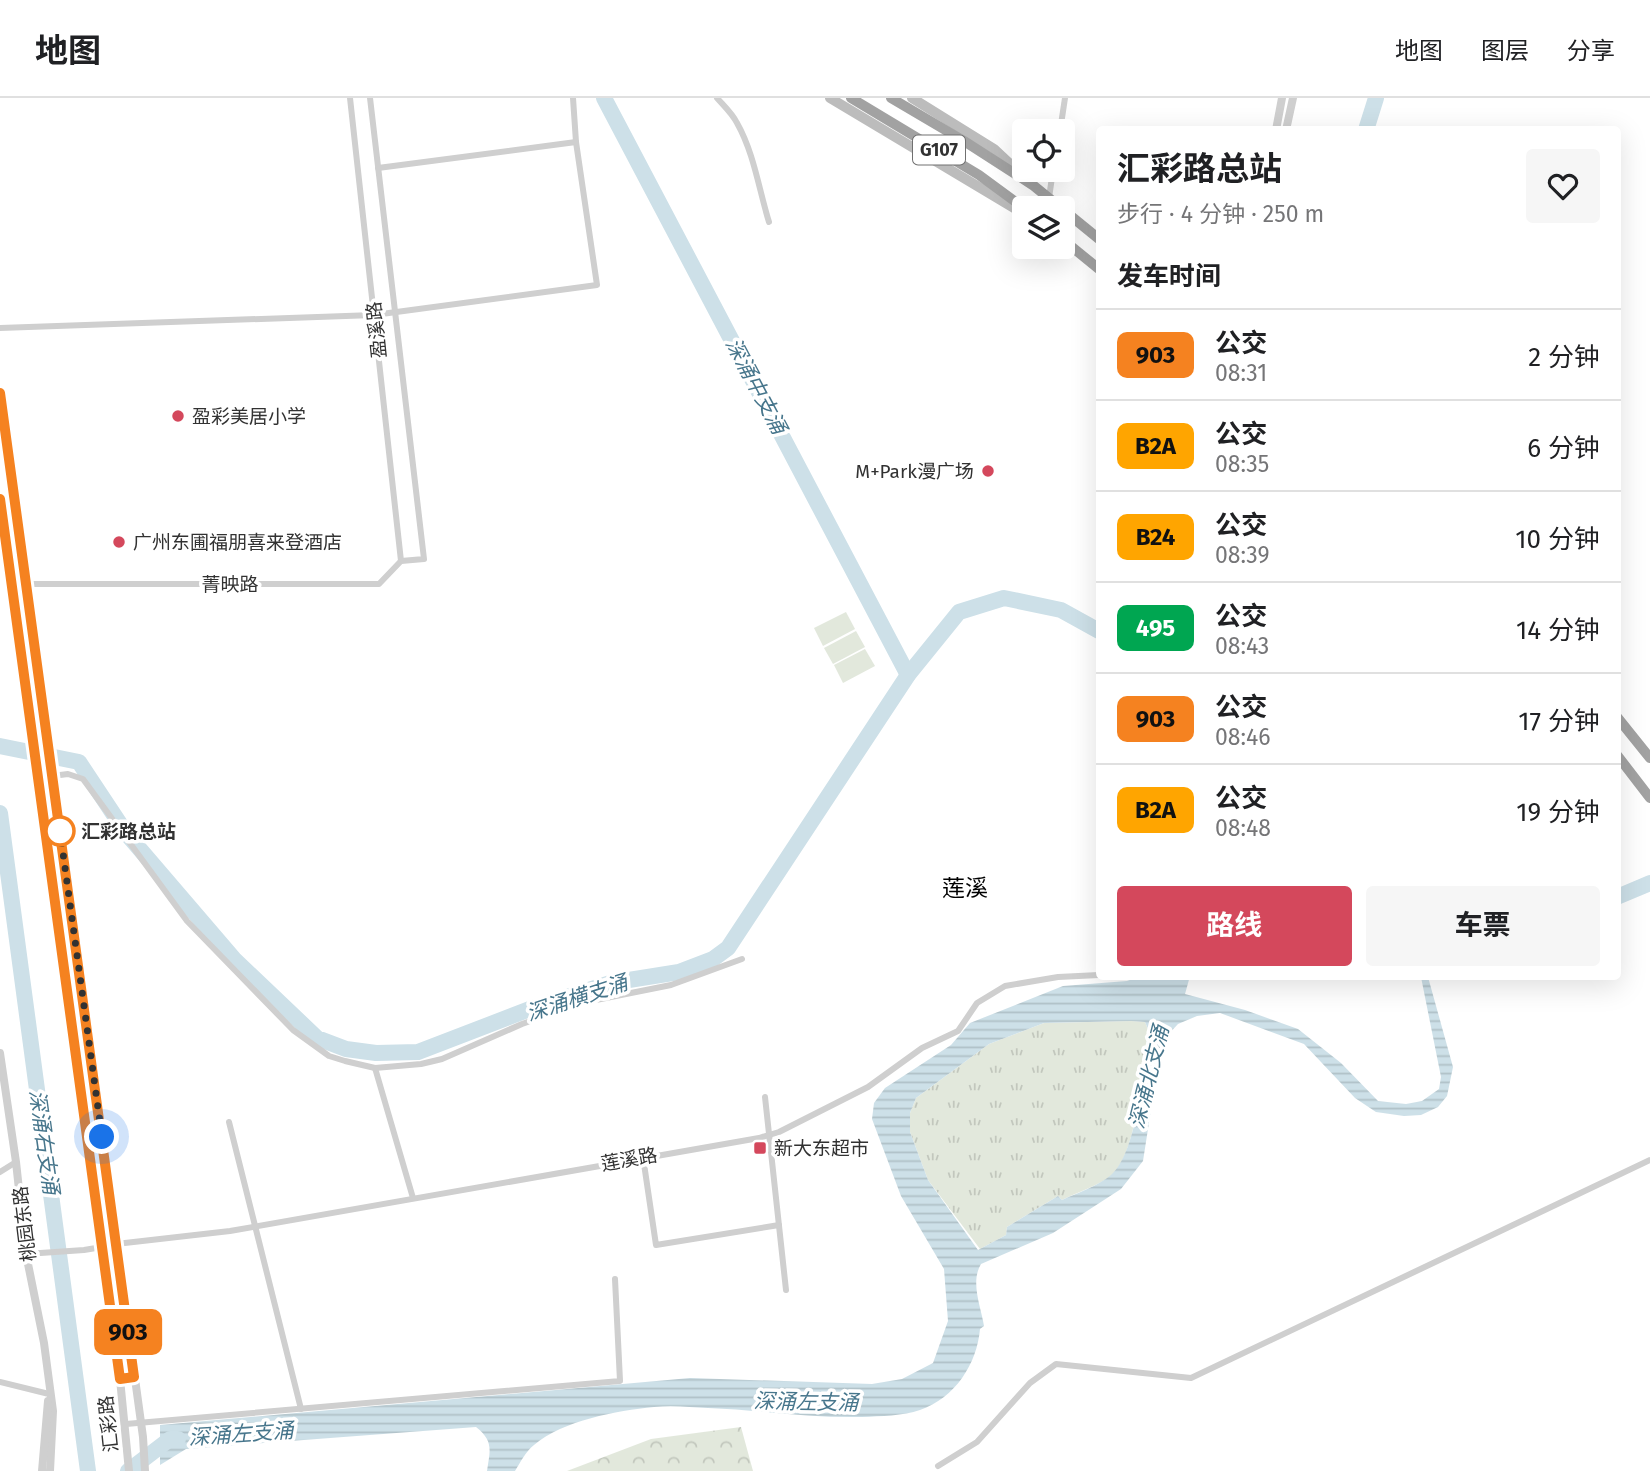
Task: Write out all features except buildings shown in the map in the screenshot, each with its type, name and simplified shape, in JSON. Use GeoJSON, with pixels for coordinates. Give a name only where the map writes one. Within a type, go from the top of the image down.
{"type":"FeatureCollection","features":[{"type":"Feature","properties":{"kind":"highway","name":"G107"},"geometry":{"type":"LineString","coordinates":[[851,98],[968,168],[1012,199]]}},
{"type":"Feature","properties":{"kind":"highway","name":"G107"},"geometry":{"type":"LineString","coordinates":[[891,98],[964,141],[1046,196]]}},
{"type":"Feature","properties":{"kind":"highway","name":"G107"},"geometry":{"type":"LineString","coordinates":[[1075,219],[1096,237]]}},
{"type":"Feature","properties":{"kind":"highway"},"geometry":{"type":"LineString","coordinates":[[1075,250],[1096,267]]}},
{"type":"Feature","properties":{"kind":"highway"},"geometry":{"type":"LineString","coordinates":[[1621,722],[1650,758]]}},
{"type":"Feature","properties":{"kind":"highway"},"geometry":{"type":"LineString","coordinates":[[1621,760],[1650,798]]}},
{"type":"Feature","properties":{"kind":"main road"},"geometry":{"type":"LineString","coordinates":[[830,98],[1012,207]]}},
{"type":"Feature","properties":{"kind":"main road"},"geometry":{"type":"LineString","coordinates":[[912,98],[994,149],[1034,186]]}},
{"type":"Feature","properties":{"kind":"street","name":"盈溪路"},"geometry":{"type":"LineString","coordinates":[[350,98],[401,561],[424,559],[370,98]]}},
{"type":"Feature","properties":{"kind":"street"},"geometry":{"type":"LineString","coordinates":[[0,328],[374,315],[597,285],[576,142],[573,98]]}},
{"type":"Feature","properties":{"kind":"street"},"geometry":{"type":"LineString","coordinates":[[717,98],[738,124],[769,222]]}},
{"type":"Feature","properties":{"kind":"street"},"geometry":{"type":"LineString","coordinates":[[1062,119],[1065,98]]}},
{"type":"Feature","properties":{"kind":"street"},"geometry":{"type":"LineString","coordinates":[[1277,126],[1282,98]]}},
{"type":"Feature","properties":{"kind":"street"},"geometry":{"type":"LineString","coordinates":[[1287,126],[1293,98]]}},
{"type":"Feature","properties":{"kind":"street"},"geometry":{"type":"LineString","coordinates":[[378,168],[576,142]]}},
{"type":"Feature","properties":{"kind":"street","name":"汇彩路"},"geometry":{"type":"LineString","coordinates":[[0,393],[143,1437],[145,1471]]}},
{"type":"Feature","properties":{"kind":"street","name":"汇彩路"},"geometry":{"type":"LineString","coordinates":[[0,499],[126,1424],[129,1471]]}},
{"type":"Feature","properties":{"kind":"street","name":"菁映路"},"geometry":{"type":"LineString","coordinates":[[27,584],[379,584],[401,561]]}},
{"type":"Feature","properties":{"kind":"street"},"geometry":{"type":"LineString","coordinates":[[27,702],[42,700]]}},
{"type":"Feature","properties":{"kind":"street"},"geometry":{"type":"LineString","coordinates":[[31,725],[45,723]]}},
{"type":"Feature","properties":{"kind":"street"},"geometry":{"type":"LineString","coordinates":[[52,772],[83,779],[187,921],[293,1030],[329,1056],[375,1068],[421,1064],[442,1059],[522,1024],[581,1003],[671,985],[742,959]]}},
{"type":"Feature","properties":{"kind":"street","name":"莲溪路"},"geometry":{"type":"LineString","coordinates":[[116,1244],[255,1226],[769,1135],[806,1120],[868,1087],[922,1048],[958,1031],[977,1003],[1005,986],[1058,977],[1096,975]]}},
{"type":"Feature","properties":{"kind":"street","name":"桃园东路"},"geometry":{"type":"LineString","coordinates":[[0,1054],[26,1254],[44,1343],[53,1411],[50,1471]]}},
{"type":"Feature","properties":{"kind":"street"},"geometry":{"type":"LineString","coordinates":[[375,1068],[413,1198]]}},
{"type":"Feature","properties":{"kind":"street"},"geometry":{"type":"LineString","coordinates":[[765,1097],[786,1290]]}},
{"type":"Feature","properties":{"kind":"street"},"geometry":{"type":"LineString","coordinates":[[229,1122],[300,1409]]}},
{"type":"Feature","properties":{"kind":"street"},"geometry":{"type":"LineString","coordinates":[[643,1157],[656,1245],[779,1224]]}},
{"type":"Feature","properties":{"kind":"street"},"geometry":{"type":"LineString","coordinates":[[938,1466],[977,1443],[1030,1383],[1056,1364],[1191,1378],[1650,1160]]}},
{"type":"Feature","properties":{"kind":"street"},"geometry":{"type":"LineString","coordinates":[[0,1172],[16,1162]]}},
{"type":"Feature","properties":{"kind":"street"},"geometry":{"type":"LineString","coordinates":[[26,1254],[102,1247]]}},
{"type":"Feature","properties":{"kind":"street"},"geometry":{"type":"LineString","coordinates":[[126,1424],[620,1381],[615,1279]]}},
{"type":"Feature","properties":{"kind":"street"},"geometry":{"type":"LineString","coordinates":[[120,1379],[134,1377]]}},
{"type":"Feature","properties":{"kind":"street"},"geometry":{"type":"LineString","coordinates":[[0,1382],[49,1394]]}},
{"type":"Feature","properties":{"kind":"street","name":"桃园东路"},"geometry":{"type":"LineString","coordinates":[[42,1471],[49,1394]]}},
{"type":"Feature","properties":{"kind":"green space"},"geometry":{"type":"Polygon","coordinates":[[[846,612],[855,629],[823,646],[814,628],[846,612]]]}},
{"type":"Feature","properties":{"kind":"green space"},"geometry":{"type":"Polygon","coordinates":[[[856,631],[865,647],[833,664],[824,648],[856,631]]]}},
{"type":"Feature","properties":{"kind":"green space"},"geometry":{"type":"Polygon","coordinates":[[[865,649],[875,666],[843,683],[834,665],[865,649]]]}},
{"type":"Feature","properties":{"kind":"green space"},"geometry":{"type":"Polygon","coordinates":[[[1145,1022],[1148,1029],[1138,1107],[1120,1165],[1111,1176],[1094,1186],[1062,1200],[1058,1196],[1007,1227],[1006,1235],[980,1249],[928,1180],[910,1132],[910,1113],[916,1098],[989,1044],[1044,1023],[1145,1022]]]}},
{"type":"Feature","properties":{"kind":"green space"},"geometry":{"type":"Polygon","coordinates":[[[741,1427],[753,1471],[567,1471],[651,1439],[741,1427]]]}},
{"type":"Feature","properties":{"kind":"water","name":"深涌北支涌"},"geometry":{"type":"Polygon","coordinates":[[[1189,980],[1185,994],[1245,1010],[1298,1029],[1341,1063],[1378,1101],[1406,1104],[1422,1101],[1439,1089],[1441,1077],[1422,980],[1429,980],[1453,1067],[1447,1096],[1438,1107],[1421,1115],[1404,1116],[1376,1112],[1355,1098],[1304,1044],[1220,1013],[1197,1016],[1178,1024],[1166,1037],[1160,1052],[1143,1161],[1121,1189],[1053,1233],[981,1264],[976,1287],[984,1326],[980,1329],[969,1367],[944,1397],[920,1410],[899,1415],[843,1417],[681,1406],[639,1409],[591,1418],[546,1436],[523,1457],[515,1471],[487,1471],[490,1452],[488,1442],[476,1427],[186,1449],[160,1465],[160,1425],[690,1378],[872,1384],[902,1379],[933,1363],[948,1321],[944,1269],[901,1196],[872,1119],[874,1103],[885,1088],[951,1045],[970,1023],[1063,986],[1189,980]],[[1131,1021],[1044,1023],[989,1044],[916,1098],[910,1113],[910,1132],[928,1180],[978,1250],[1006,1235],[1007,1227],[1058,1196],[1062,1200],[1100,1183],[1120,1164],[1134,1128],[1148,1029],[1145,1022],[1131,1021]]]}},
{"type":"Feature","properties":{"kind":"waterway","name":"深涌中支涌"},"geometry":{"type":"LineString","coordinates":[[604,98],[908,675]]}},
{"type":"Feature","properties":{"kind":"waterway","name":"深涌左支涌"},"geometry":{"type":"LineString","coordinates":[[1367,126],[1376,98]]}},
{"type":"Feature","properties":{"kind":"waterway","name":"深涌横支涌"},"geometry":{"type":"LineString","coordinates":[[0,746],[79,762],[126,833],[234,959],[317,1038],[346,1049],[376,1053],[418,1052],[535,1007],[610,983],[679,972],[713,959],[728,948],[908,675],[959,612],[1004,598],[1061,610],[1096,629]]}},
{"type":"Feature","properties":{"kind":"waterway","name":"深涌右支涌"},"geometry":{"type":"LineString","coordinates":[[0,813],[88,1471]]}},
{"type":"Feature","properties":{"kind":"waterway"},"geometry":{"type":"LineString","coordinates":[[1621,895],[1650,883]]}},
{"type":"Feature","properties":{"kind":"waterway","name":"深涌左支涌"},"geometry":{"type":"LineString","coordinates":[[128,1471],[170,1439],[178,1439]]}},
{"type":"Feature","properties":{"kind":"bus line","name":"903"},"geometry":{"type":"LineString","coordinates":[[0,393],[134,1377],[120,1379],[0,499]]}},
{"type":"Feature","properties":{"kind":"place","name":"盈彩美居小学"},"geometry":{"type":"Point","coordinates":[178,416]}},
{"type":"Feature","properties":{"kind":"place","name":"M+Park漫广场"},"geometry":{"type":"Point","coordinates":[988,471]}},
{"type":"Feature","properties":{"kind":"place","name":"广州东圃福朋喜来登酒店"},"geometry":{"type":"Point","coordinates":[119,542]}},
{"type":"Feature","properties":{"kind":"place","name":"汇彩路总站"},"geometry":{"type":"Point","coordinates":[60,831]}},
{"type":"Feature","properties":{"kind":"place","name":"新大东超市"},"geometry":{"type":"Point","coordinates":[760,1148]}},
{"type":"Feature","properties":{"kind":"district","name":"莲溪"},"geometry":{"type":"Point","coordinates":[965,888]}},
{"type":"Feature","properties":{"kind":"route"},"geometry":{"type":"LineString","coordinates":[[60,831],[102,1137]]}}]}
